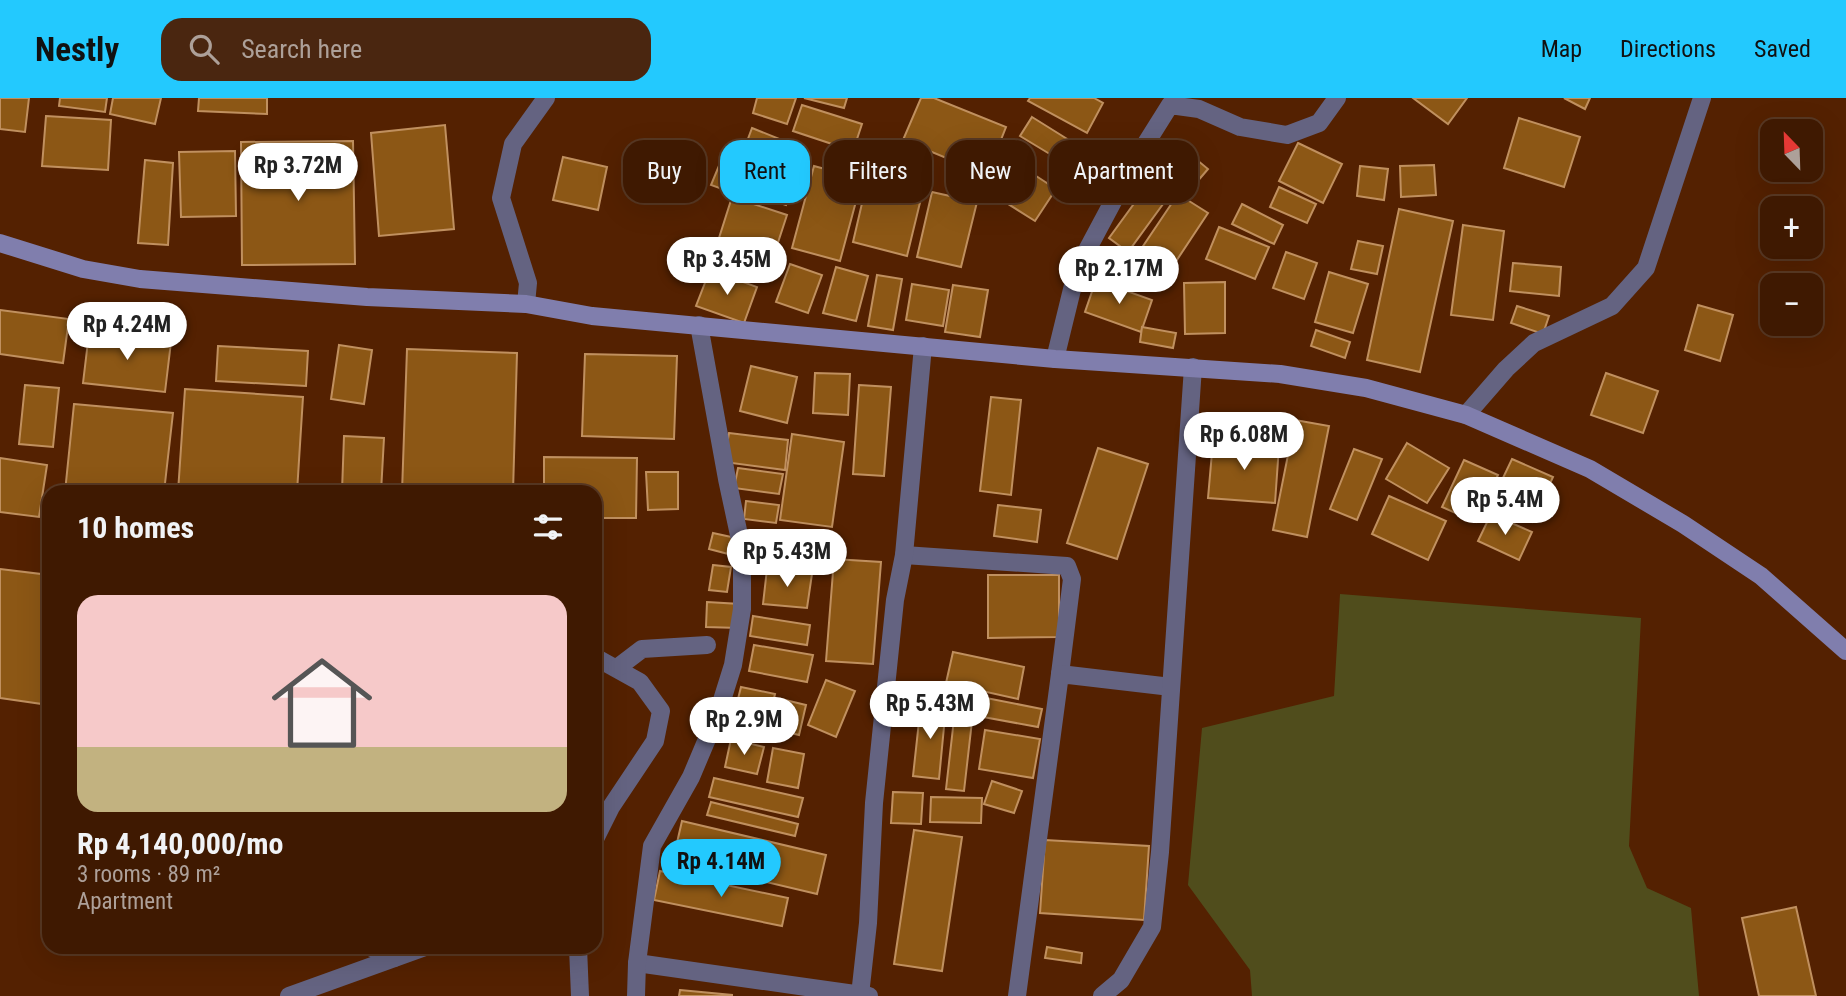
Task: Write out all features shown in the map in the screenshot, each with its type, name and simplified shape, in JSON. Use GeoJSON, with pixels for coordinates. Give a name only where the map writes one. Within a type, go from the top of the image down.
{"type":"FeatureCollection","features":[{"type":"Feature","properties":{"kind":"street"},"geometry":{"type":"LineString","coordinates":[[526,304],[528,283],[501,198],[513,144],[546,98]]}},
{"type":"Feature","properties":{"kind":"street"},"geometry":{"type":"LineString","coordinates":[[1055,359],[1077,269],[1151,133],[1171,102],[1240,127],[1287,135],[1319,124],[1337,98]]}},
{"type":"Feature","properties":{"kind":"street"},"geometry":{"type":"LineString","coordinates":[[1466,415],[1506,369],[1534,344],[1612,306],[1646,268],[1702,98]]}},
{"type":"Feature","properties":{"kind":"street"},"geometry":{"type":"LineString","coordinates":[[0,243],[83,270],[140,279],[367,297],[526,304],[592,316],[1055,359],[1280,374],[1366,388],[1466,415],[1590,470],[1683,524],[1761,576],[1846,651]]}},
{"type":"Feature","properties":{"kind":"street"},"geometry":{"type":"LineString","coordinates":[[636,996],[637,963],[652,846],[691,777],[718,713],[733,665],[743,609],[742,550],[699,325]]}},
{"type":"Feature","properties":{"kind":"street"},"geometry":{"type":"LineString","coordinates":[[637,963],[866,995],[874,803],[895,600],[904,555],[922,346]]}},
{"type":"Feature","properties":{"kind":"street"},"geometry":{"type":"LineString","coordinates":[[1102,996],[1121,980],[1152,927],[1160,852],[1193,368]]}},
{"type":"Feature","properties":{"kind":"street"},"geometry":{"type":"LineString","coordinates":[[904,555],[1067,566],[1072,579],[1017,996]]}},
{"type":"Feature","properties":{"kind":"street"},"geometry":{"type":"LineString","coordinates":[[617,668],[642,649],[707,645]]}},
{"type":"Feature","properties":{"kind":"street"},"geometry":{"type":"LineString","coordinates":[[602,660],[640,682],[661,711],[655,741],[602,825]]}},
{"type":"Feature","properties":{"kind":"street"},"geometry":{"type":"LineString","coordinates":[[1060,674],[1171,687]]}},
{"type":"Feature","properties":{"kind":"street"},"geometry":{"type":"LineString","coordinates":[[385,954],[394,958]]}},
{"type":"Feature","properties":{"kind":"street"},"geometry":{"type":"LineString","coordinates":[[289,996],[405,954]]}},
{"type":"Feature","properties":{"kind":"street"},"geometry":{"type":"LineString","coordinates":[[578,954],[580,996]]}},
{"type":"Feature","properties":{"kind":"shaded area"},"geometry":{"type":"Polygon","coordinates":[[[1340,594],[1641,618],[1629,846],[1647,888],[1691,908],[1699,996],[1252,996],[1250,970],[1188,885],[1202,728],[1334,696],[1340,594]]]}},
{"type":"Feature","properties":{"kind":"building"},"geometry":{"type":"Polygon","coordinates":[[[0,98],[29,98],[25,132],[0,129],[0,98]]]}},
{"type":"Feature","properties":{"kind":"building"},"geometry":{"type":"Polygon","coordinates":[[[60,98],[107,98],[105,112],[59,106],[60,98]]]}},
{"type":"Feature","properties":{"kind":"building"},"geometry":{"type":"Polygon","coordinates":[[[113,98],[161,98],[155,124],[110,114],[113,98]]]}},
{"type":"Feature","properties":{"kind":"building"},"geometry":{"type":"Polygon","coordinates":[[[199,98],[267,98],[267,114],[198,111],[199,98]]]}},
{"type":"Feature","properties":{"kind":"building"},"geometry":{"type":"Polygon","coordinates":[[[757,98],[796,98],[787,124],[753,113],[757,98]]]}},
{"type":"Feature","properties":{"kind":"building"},"geometry":{"type":"Polygon","coordinates":[[[804,98],[847,98],[844,108],[804,98]]]}},
{"type":"Feature","properties":{"kind":"building"},"geometry":{"type":"Polygon","coordinates":[[[921,98],[934,98],[1006,127],[1001,140],[946,140],[946,158],[932,152],[932,140],[903,140],[921,98]]]}},
{"type":"Feature","properties":{"kind":"building"},"geometry":{"type":"Polygon","coordinates":[[[1030,98],[1094,98],[1103,103],[1087,133],[1028,101],[1030,98]]]}},
{"type":"Feature","properties":{"kind":"building"},"geometry":{"type":"Polygon","coordinates":[[[1413,98],[1467,98],[1448,124],[1413,98]]]}},
{"type":"Feature","properties":{"kind":"building"},"geometry":{"type":"Polygon","coordinates":[[[1564,98],[1590,98],[1585,109],[1564,98]]]}},
{"type":"Feature","properties":{"kind":"building"},"geometry":{"type":"Polygon","coordinates":[[[802,105],[862,124],[857,140],[824,141],[793,131],[802,105]]]}},
{"type":"Feature","properties":{"kind":"building"},"geometry":{"type":"Polygon","coordinates":[[[46,116],[111,120],[108,170],[42,166],[46,116]]]}},
{"type":"Feature","properties":{"kind":"building"},"geometry":{"type":"Polygon","coordinates":[[[1032,117],[1069,140],[1049,140],[1049,154],[1035,145],[1035,140],[1027,140],[1020,136],[1032,117]]]}},
{"type":"Feature","properties":{"kind":"building"},"geometry":{"type":"Polygon","coordinates":[[[1519,118],[1580,137],[1564,187],[1504,168],[1519,118]]]}},
{"type":"Feature","properties":{"kind":"building"},"geometry":{"type":"Polygon","coordinates":[[[445,125],[454,229],[379,236],[371,133],[445,125]]]}},
{"type":"Feature","properties":{"kind":"building"},"geometry":{"type":"Polygon","coordinates":[[[752,128],[782,140],[748,140],[752,128]]]}},
{"type":"Feature","properties":{"kind":"building"},"geometry":{"type":"Polygon","coordinates":[[[353,141],[355,264],[242,265],[241,142],[353,141]]]}},
{"type":"Feature","properties":{"kind":"building"},"geometry":{"type":"Polygon","coordinates":[[[1298,143],[1342,164],[1323,203],[1279,181],[1298,143]]]}},
{"type":"Feature","properties":{"kind":"building"},"geometry":{"type":"Polygon","coordinates":[[[235,151],[236,216],[181,217],[179,152],[235,151]]]}},
{"type":"Feature","properties":{"kind":"building"},"geometry":{"type":"Polygon","coordinates":[[[563,157],[607,167],[598,210],[553,200],[563,157]]]}},
{"type":"Feature","properties":{"kind":"building"},"geometry":{"type":"Polygon","coordinates":[[[145,160],[173,163],[168,245],[138,243],[145,160]]]}},
{"type":"Feature","properties":{"kind":"building"},"geometry":{"type":"Polygon","coordinates":[[[1198,161],[1208,169],[1198,181],[1198,161]]]}},
{"type":"Feature","properties":{"kind":"building"},"geometry":{"type":"Polygon","coordinates":[[[720,163],[720,188],[711,185],[720,163]]]}},
{"type":"Feature","properties":{"kind":"building"},"geometry":{"type":"Polygon","coordinates":[[[1434,165],[1436,195],[1401,197],[1400,166],[1434,165]]]}},
{"type":"Feature","properties":{"kind":"building"},"geometry":{"type":"Polygon","coordinates":[[[814,166],[824,169],[824,203],[856,203],[840,261],[792,248],[804,203],[810,203],[810,181],[814,166]]]}},
{"type":"Feature","properties":{"kind":"building"},"geometry":{"type":"Polygon","coordinates":[[[1360,166],[1388,169],[1384,200],[1357,196],[1360,166]]]}},
{"type":"Feature","properties":{"kind":"building"},"geometry":{"type":"Polygon","coordinates":[[[1035,175],[1049,184],[1049,200],[1035,221],[1007,203],[1035,203],[1035,175]]]}},
{"type":"Feature","properties":{"kind":"building"},"geometry":{"type":"Polygon","coordinates":[[[1279,187],[1316,204],[1307,223],[1270,207],[1279,187]]]}},
{"type":"Feature","properties":{"kind":"building"},"geometry":{"type":"Polygon","coordinates":[[[932,192],[946,195],[946,203],[977,203],[961,267],[917,257],[929,203],[932,203],[932,192]]]}},
{"type":"Feature","properties":{"kind":"building"},"geometry":{"type":"Polygon","coordinates":[[[730,203],[750,203],[787,215],[767,276],[712,260],[730,203]]]}},
{"type":"Feature","properties":{"kind":"building"},"geometry":{"type":"Polygon","coordinates":[[[862,203],[920,203],[907,256],[853,242],[862,203]]]}},
{"type":"Feature","properties":{"kind":"building"},"geometry":{"type":"Polygon","coordinates":[[[1135,203],[1164,203],[1128,252],[1109,238],[1135,203]]]}},
{"type":"Feature","properties":{"kind":"building"},"geometry":{"type":"Polygon","coordinates":[[[1172,203],[1192,203],[1208,213],[1161,284],[1131,264],[1172,203]]]}},
{"type":"Feature","properties":{"kind":"building"},"geometry":{"type":"Polygon","coordinates":[[[1242,204],[1283,225],[1274,244],[1232,224],[1242,204]]]}},
{"type":"Feature","properties":{"kind":"building"},"geometry":{"type":"Polygon","coordinates":[[[1399,209],[1453,221],[1420,372],[1367,360],[1399,209]]]}},
{"type":"Feature","properties":{"kind":"building"},"geometry":{"type":"Polygon","coordinates":[[[1463,225],[1504,231],[1493,320],[1451,315],[1463,225]]]}},
{"type":"Feature","properties":{"kind":"building"},"geometry":{"type":"Polygon","coordinates":[[[1219,227],[1269,247],[1255,279],[1206,259],[1219,227]]]}},
{"type":"Feature","properties":{"kind":"building"},"geometry":{"type":"Polygon","coordinates":[[[1358,241],[1383,246],[1377,274],[1351,269],[1358,241]]]}},
{"type":"Feature","properties":{"kind":"building"},"geometry":{"type":"Polygon","coordinates":[[[1286,252],[1317,263],[1304,299],[1273,288],[1286,252]]]}},
{"type":"Feature","properties":{"kind":"building"},"geometry":{"type":"Polygon","coordinates":[[[1513,263],[1561,267],[1559,296],[1510,291],[1513,263]]]}},
{"type":"Feature","properties":{"kind":"building"},"geometry":{"type":"Polygon","coordinates":[[[790,264],[822,275],[808,313],[776,302],[790,264]]]}},
{"type":"Feature","properties":{"kind":"building"},"geometry":{"type":"Polygon","coordinates":[[[836,267],[868,276],[856,321],[823,313],[836,267]]]}},
{"type":"Feature","properties":{"kind":"building"},"geometry":{"type":"Polygon","coordinates":[[[710,270],[757,287],[744,323],[696,306],[710,270]]]}},
{"type":"Feature","properties":{"kind":"building"},"geometry":{"type":"Polygon","coordinates":[[[1329,272],[1368,284],[1353,333],[1315,322],[1329,272]]]}},
{"type":"Feature","properties":{"kind":"building"},"geometry":{"type":"Polygon","coordinates":[[[877,275],[902,279],[893,330],[868,326],[877,275]]]}},
{"type":"Feature","properties":{"kind":"building"},"geometry":{"type":"Polygon","coordinates":[[[1096,280],[1152,300],[1141,332],[1085,312],[1096,280]]]}},
{"type":"Feature","properties":{"kind":"building"},"geometry":{"type":"Polygon","coordinates":[[[1225,282],[1225,333],[1185,334],[1184,283],[1225,282]]]}},
{"type":"Feature","properties":{"kind":"building"},"geometry":{"type":"Polygon","coordinates":[[[912,284],[949,290],[943,326],[906,320],[912,284]]]}},
{"type":"Feature","properties":{"kind":"building"},"geometry":{"type":"Polygon","coordinates":[[[953,285],[988,290],[980,337],[945,332],[953,285]]]}},
{"type":"Feature","properties":{"kind":"building"},"geometry":{"type":"Polygon","coordinates":[[[1698,305],[1733,315],[1720,361],[1685,350],[1698,305]]]}},
{"type":"Feature","properties":{"kind":"building"},"geometry":{"type":"Polygon","coordinates":[[[1517,306],[1549,316],[1543,334],[1511,323],[1517,306]]]}},
{"type":"Feature","properties":{"kind":"building"},"geometry":{"type":"Polygon","coordinates":[[[0,310],[69,319],[63,363],[0,354],[0,310]]]}},
{"type":"Feature","properties":{"kind":"building"},"geometry":{"type":"Polygon","coordinates":[[[1142,327],[1176,333],[1173,348],[1140,342],[1142,327]]]}},
{"type":"Feature","properties":{"kind":"building"},"geometry":{"type":"Polygon","coordinates":[[[1316,330],[1350,342],[1345,358],[1311,346],[1316,330]]]}},
{"type":"Feature","properties":{"kind":"building"},"geometry":{"type":"Polygon","coordinates":[[[89,333],[171,342],[165,392],[83,383],[89,333]]]}},
{"type":"Feature","properties":{"kind":"building"},"geometry":{"type":"Polygon","coordinates":[[[339,345],[372,350],[364,404],[331,399],[339,345]]]}},
{"type":"Feature","properties":{"kind":"building"},"geometry":{"type":"Polygon","coordinates":[[[218,346],[308,351],[306,386],[216,381],[218,346]]]}},
{"type":"Feature","properties":{"kind":"building"},"geometry":{"type":"Polygon","coordinates":[[[407,349],[517,353],[513,485],[402,485],[407,349]]]}},
{"type":"Feature","properties":{"kind":"building"},"geometry":{"type":"Polygon","coordinates":[[[585,354],[677,356],[674,439],[582,436],[585,354]]]}},
{"type":"Feature","properties":{"kind":"building"},"geometry":{"type":"Polygon","coordinates":[[[751,366],[797,377],[787,423],[740,411],[751,366]]]}},
{"type":"Feature","properties":{"kind":"building"},"geometry":{"type":"Polygon","coordinates":[[[815,373],[850,374],[848,415],[813,413],[815,373]]]}},
{"type":"Feature","properties":{"kind":"building"},"geometry":{"type":"Polygon","coordinates":[[[1606,373],[1658,391],[1643,433],[1591,415],[1606,373]]]}},
{"type":"Feature","properties":{"kind":"building"},"geometry":{"type":"Polygon","coordinates":[[[25,385],[59,388],[53,447],[19,444],[25,385]]]}},
{"type":"Feature","properties":{"kind":"building"},"geometry":{"type":"Polygon","coordinates":[[[859,385],[891,387],[884,476],[853,474],[859,385]]]}},
{"type":"Feature","properties":{"kind":"building"},"geometry":{"type":"Polygon","coordinates":[[[185,389],[303,397],[297,485],[178,485],[185,389]]]}},
{"type":"Feature","properties":{"kind":"building"},"geometry":{"type":"Polygon","coordinates":[[[991,397],[1021,400],[1011,495],[980,491],[991,397]]]}},
{"type":"Feature","properties":{"kind":"building"},"geometry":{"type":"Polygon","coordinates":[[[74,404],[173,413],[165,485],[66,485],[74,404]]]}},
{"type":"Feature","properties":{"kind":"building"},"geometry":{"type":"Polygon","coordinates":[[[1295,420],[1329,426],[1307,537],[1273,530],[1295,420]]]}},
{"type":"Feature","properties":{"kind":"building"},"geometry":{"type":"Polygon","coordinates":[[[729,433],[788,440],[785,470],[724,462],[729,433]]]}},
{"type":"Feature","properties":{"kind":"building"},"geometry":{"type":"Polygon","coordinates":[[[792,434],[844,442],[832,527],[780,520],[792,434]]]}},
{"type":"Feature","properties":{"kind":"building"},"geometry":{"type":"Polygon","coordinates":[[[344,436],[384,438],[381,485],[342,485],[344,436]]]}},
{"type":"Feature","properties":{"kind":"building"},"geometry":{"type":"Polygon","coordinates":[[[1213,441],[1279,446],[1275,503],[1208,498],[1213,441]]]}},
{"type":"Feature","properties":{"kind":"building"},"geometry":{"type":"Polygon","coordinates":[[[1407,443],[1449,468],[1427,503],[1386,479],[1407,443]]]}},
{"type":"Feature","properties":{"kind":"building"},"geometry":{"type":"Polygon","coordinates":[[[1098,448],[1148,464],[1117,559],[1067,543],[1098,448]]]}},
{"type":"Feature","properties":{"kind":"building"},"geometry":{"type":"Polygon","coordinates":[[[1354,449],[1382,459],[1357,520],[1330,509],[1354,449]]]}},
{"type":"Feature","properties":{"kind":"building"},"geometry":{"type":"Polygon","coordinates":[[[544,457],[637,458],[636,518],[602,518],[602,485],[544,485],[544,457]]]}},
{"type":"Feature","properties":{"kind":"building"},"geometry":{"type":"Polygon","coordinates":[[[0,458],[47,465],[39,517],[0,512],[0,458]]]}},
{"type":"Feature","properties":{"kind":"building"},"geometry":{"type":"Polygon","coordinates":[[[1512,459],[1553,477],[1532,522],[1491,503],[1512,459]]]}},
{"type":"Feature","properties":{"kind":"building"},"geometry":{"type":"Polygon","coordinates":[[[1464,460],[1498,475],[1476,522],[1442,507],[1464,460]]]}},
{"type":"Feature","properties":{"kind":"building"},"geometry":{"type":"Polygon","coordinates":[[[738,468],[783,474],[779,494],[734,488],[738,468]]]}},
{"type":"Feature","properties":{"kind":"building"},"geometry":{"type":"Polygon","coordinates":[[[646,472],[678,472],[678,509],[648,510],[646,472]]]}},
{"type":"Feature","properties":{"kind":"building"},"geometry":{"type":"Polygon","coordinates":[[[1389,496],[1446,521],[1428,560],[1372,534],[1389,496]]]}},
{"type":"Feature","properties":{"kind":"building"},"geometry":{"type":"Polygon","coordinates":[[[746,501],[779,505],[776,523],[744,519],[746,501]]]}},
{"type":"Feature","properties":{"kind":"building"},"geometry":{"type":"Polygon","coordinates":[[[998,505],[1041,510],[1037,542],[994,536],[998,505]]]}},
{"type":"Feature","properties":{"kind":"building"},"geometry":{"type":"Polygon","coordinates":[[[1491,514],[1532,532],[1519,560],[1478,541],[1491,514]]]}},
{"type":"Feature","properties":{"kind":"building"},"geometry":{"type":"Polygon","coordinates":[[[713,533],[736,538],[732,555],[709,549],[713,533]]]}},
{"type":"Feature","properties":{"kind":"building"},"geometry":{"type":"Polygon","coordinates":[[[758,536],[822,546],[819,563],[755,552],[758,536]]]}},
{"type":"Feature","properties":{"kind":"building"},"geometry":{"type":"Polygon","coordinates":[[[834,559],[881,562],[873,664],[826,661],[834,559]]]}},
{"type":"Feature","properties":{"kind":"building"},"geometry":{"type":"Polygon","coordinates":[[[713,565],[731,567],[727,592],[709,590],[713,565]]]}},
{"type":"Feature","properties":{"kind":"building"},"geometry":{"type":"Polygon","coordinates":[[[0,569],[42,574],[42,704],[0,698],[0,569]]]}},
{"type":"Feature","properties":{"kind":"building"},"geometry":{"type":"Polygon","coordinates":[[[767,569],[812,574],[807,608],[763,604],[767,569]]]}},
{"type":"Feature","properties":{"kind":"building"},"geometry":{"type":"Polygon","coordinates":[[[988,575],[1059,575],[1059,637],[988,638],[988,575]]]}},
{"type":"Feature","properties":{"kind":"building"},"geometry":{"type":"Polygon","coordinates":[[[707,602],[740,604],[739,628],[706,627],[707,602]]]}},
{"type":"Feature","properties":{"kind":"building"},"geometry":{"type":"Polygon","coordinates":[[[753,616],[810,625],[807,645],[750,636],[753,616]]]}},
{"type":"Feature","properties":{"kind":"building"},"geometry":{"type":"Polygon","coordinates":[[[754,645],[813,655],[807,682],[749,671],[754,645]]]}},
{"type":"Feature","properties":{"kind":"building"},"geometry":{"type":"Polygon","coordinates":[[[953,652],[1024,667],[1018,699],[946,683],[953,652]]]}},
{"type":"Feature","properties":{"kind":"building"},"geometry":{"type":"Polygon","coordinates":[[[826,680],[855,691],[836,737],[808,725],[826,680]]]}},
{"type":"Feature","properties":{"kind":"building"},"geometry":{"type":"Polygon","coordinates":[[[741,687],[775,694],[767,728],[733,719],[741,687]]]}},
{"type":"Feature","properties":{"kind":"building"},"geometry":{"type":"Polygon","coordinates":[[[976,696],[1042,709],[1038,727],[972,715],[976,696]]]}},
{"type":"Feature","properties":{"kind":"building"},"geometry":{"type":"Polygon","coordinates":[[[781,699],[806,705],[799,735],[774,729],[781,699]]]}},
{"type":"Feature","properties":{"kind":"building"},"geometry":{"type":"Polygon","coordinates":[[[921,703],[946,706],[939,779],[913,776],[921,703]]]}},
{"type":"Feature","properties":{"kind":"building"},"geometry":{"type":"Polygon","coordinates":[[[954,719],[972,721],[964,791],[946,789],[954,719]]]}},
{"type":"Feature","properties":{"kind":"building"},"geometry":{"type":"Polygon","coordinates":[[[985,730],[1040,739],[1033,778],[979,769],[985,730]]]}},
{"type":"Feature","properties":{"kind":"building"},"geometry":{"type":"Polygon","coordinates":[[[731,739],[764,747],[757,774],[725,767],[731,739]]]}},
{"type":"Feature","properties":{"kind":"building"},"geometry":{"type":"Polygon","coordinates":[[[773,748],[804,754],[798,788],[767,782],[773,748]]]}},
{"type":"Feature","properties":{"kind":"building"},"geometry":{"type":"Polygon","coordinates":[[[714,778],[803,798],[798,817],[709,797],[714,778]]]}},
{"type":"Feature","properties":{"kind":"building"},"geometry":{"type":"Polygon","coordinates":[[[992,781],[1022,791],[1014,813],[984,804],[992,781]]]}},
{"type":"Feature","properties":{"kind":"building"},"geometry":{"type":"Polygon","coordinates":[[[893,792],[923,793],[921,824],[891,823],[893,792]]]}},
{"type":"Feature","properties":{"kind":"building"},"geometry":{"type":"Polygon","coordinates":[[[931,797],[982,798],[981,823],[930,822],[931,797]]]}},
{"type":"Feature","properties":{"kind":"building"},"geometry":{"type":"Polygon","coordinates":[[[711,802],[798,824],[795,836],[707,815],[711,802]]]}},
{"type":"Feature","properties":{"kind":"building"},"geometry":{"type":"Polygon","coordinates":[[[682,821],[826,855],[817,894],[673,860],[682,821]]]}},
{"type":"Feature","properties":{"kind":"building"},"geometry":{"type":"Polygon","coordinates":[[[914,830],[962,837],[942,971],[894,964],[914,830]]]}},
{"type":"Feature","properties":{"kind":"building"},"geometry":{"type":"Polygon","coordinates":[[[1045,840],[1149,846],[1144,920],[1040,913],[1045,840]]]}},
{"type":"Feature","properties":{"kind":"building"},"geometry":{"type":"Polygon","coordinates":[[[660,871],[788,898],[782,926],[654,900],[660,871]]]}},
{"type":"Feature","properties":{"kind":"building"},"geometry":{"type":"Polygon","coordinates":[[[1796,907],[1816,996],[1759,996],[1742,918],[1796,907]]]}},
{"type":"Feature","properties":{"kind":"building"},"geometry":{"type":"Polygon","coordinates":[[[1047,947],[1082,953],[1081,963],[1045,958],[1047,947]]]}},
{"type":"Feature","properties":{"kind":"building"},"geometry":{"type":"Polygon","coordinates":[[[680,990],[732,995],[732,996],[679,996],[680,990]]]}}]}
